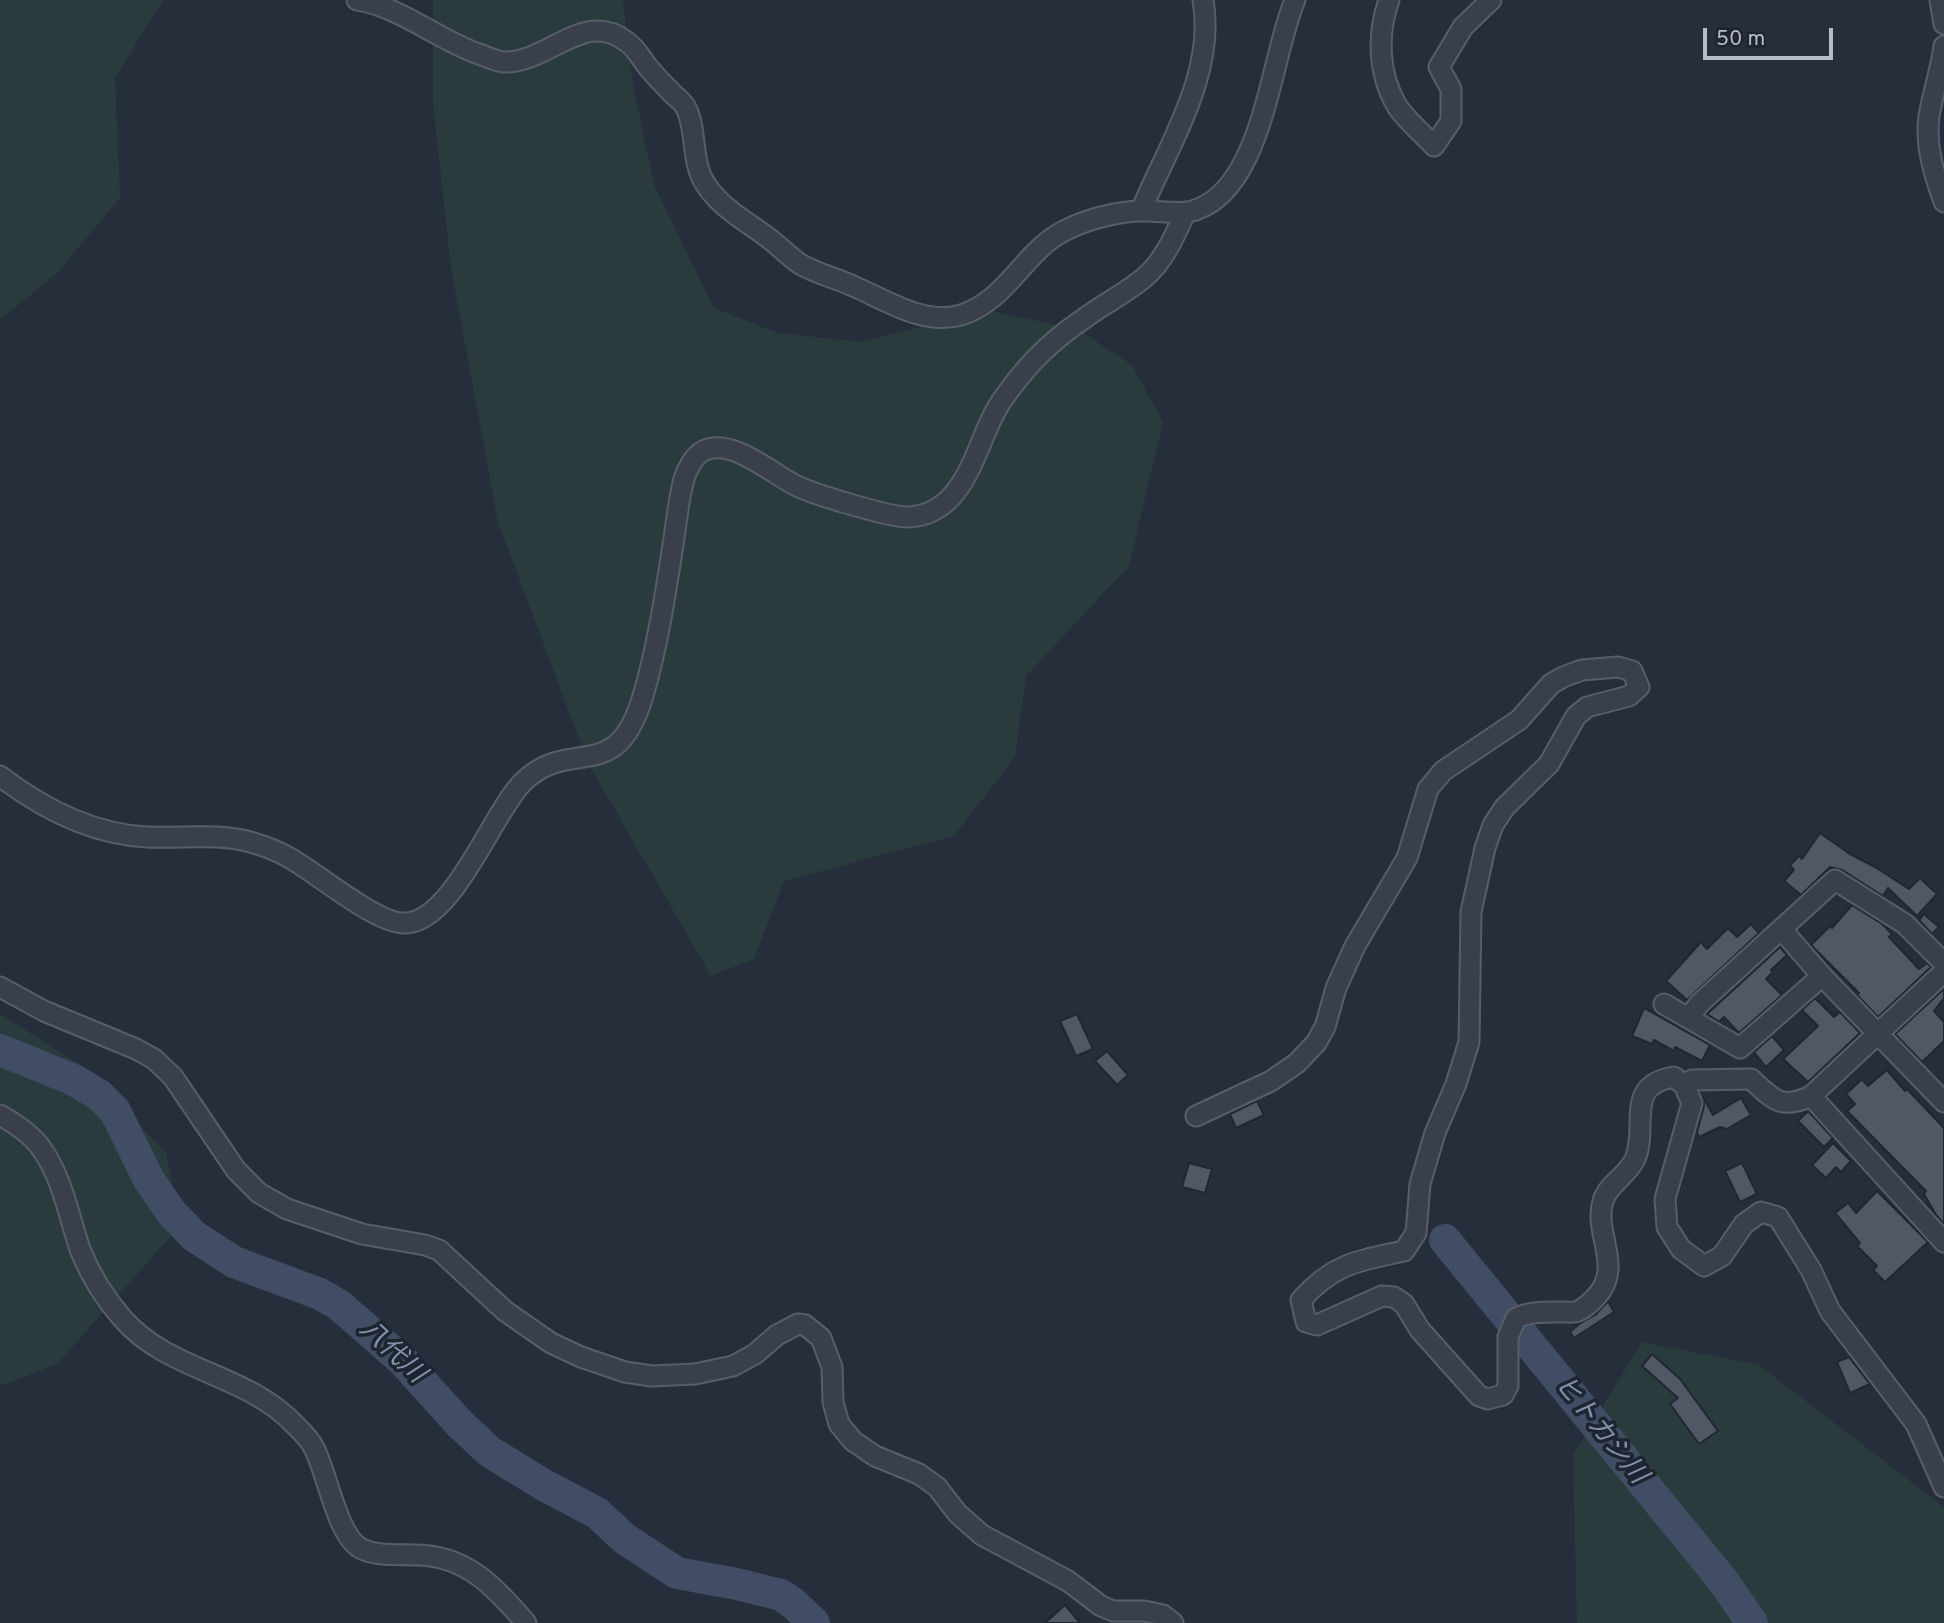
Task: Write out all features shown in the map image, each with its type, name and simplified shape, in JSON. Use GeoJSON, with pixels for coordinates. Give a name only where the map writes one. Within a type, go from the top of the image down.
{"type":"FeatureCollection","features":[{"type":"Feature","properties":{"kind":"street"},"geometry":{"type":"LineString","coordinates":[[358,0],[385,9],[472,52],[502,62],[527,59],[547,51],[570,36],[588,31],[608,31],[628,42],[658,80],[686,107],[701,175],[723,204],[797,262],[814,272],[922,315],[952,316],[981,306],[999,293],[1050,239],[1066,230],[1110,215],[1141,211],[1185,212],[1204,207],[1218,197],[1232,182],[1245,160],[1264,112],[1276,58],[1295,0]]}},
{"type":"Feature","properties":{"kind":"street"},"geometry":{"type":"LineString","coordinates":[[1141,211],[1194,86],[1206,35],[1203,0]]}},
{"type":"Feature","properties":{"kind":"street"},"geometry":{"type":"LineString","coordinates":[[1389,0],[1380,39],[1382,64],[1390,92],[1398,107],[1434,146],[1451,121],[1451,89],[1439,67],[1463,27],[1491,0]]}},
{"type":"Feature","properties":{"kind":"street"},"geometry":{"type":"LineString","coordinates":[[1940,0],[1944,24]]}},
{"type":"Feature","properties":{"kind":"street"},"geometry":{"type":"LineString","coordinates":[[1944,46],[1929,118],[1928,140],[1931,162],[1944,202]]}},
{"type":"Feature","properties":{"kind":"street"},"geometry":{"type":"LineString","coordinates":[[0,776],[55,812],[83,825],[114,834],[222,838],[253,842],[288,857],[377,914],[399,923],[410,923],[431,912],[453,888],[485,843],[502,810],[521,784],[554,761],[589,758],[614,749],[632,728],[644,694],[663,606],[684,480],[698,454],[707,449],[751,457],[795,485],[903,517],[925,515],[940,508],[960,487],[995,411],[1016,381],[1077,323],[1148,275],[1172,242],[1185,212]]}},
{"type":"Feature","properties":{"kind":"street"},"geometry":{"type":"LineString","coordinates":[[1196,1116],[1272,1081],[1297,1063],[1316,1043],[1325,1027],[1336,989],[1355,946],[1407,858],[1428,789],[1443,771],[1520,720],[1551,684],[1582,670],[1618,667],[1632,671],[1639,687],[1629,696],[1587,708],[1576,716],[1549,764],[1505,807],[1493,825],[1485,848],[1471,912],[1469,1042],[1456,1084],[1435,1133],[1420,1184],[1416,1233],[1410,1245],[1404,1251],[1348,1264],[1315,1285],[1301,1300],[1306,1322],[1317,1325],[1381,1296],[1394,1297],[1404,1304],[1420,1330],[1479,1396],[1488,1399],[1503,1395],[1508,1385],[1508,1337],[1516,1318],[1528,1313],[1578,1311],[1597,1297],[1609,1277],[1608,1252],[1601,1223],[1603,1200],[1635,1159],[1639,1145],[1641,1103],[1647,1091],[1658,1080],[1674,1077],[1684,1085],[1692,1103],[1665,1199],[1667,1227],[1681,1249],[1704,1266],[1722,1256],[1744,1224],[1761,1212],[1778,1217],[1811,1270],[1830,1311],[1916,1424],[1944,1487]]}},
{"type":"Feature","properties":{"kind":"street"},"geometry":{"type":"LineString","coordinates":[[1689,1018],[1699,1004],[1835,880],[1905,924],[1944,963]]}},
{"type":"Feature","properties":{"kind":"street"},"geometry":{"type":"LineString","coordinates":[[1782,930],[1822,976],[1944,1102]]}},
{"type":"Feature","properties":{"kind":"street"},"geometry":{"type":"LineString","coordinates":[[1684,1085],[1692,1080],[1752,1079],[1769,1096],[1783,1104],[1796,1103],[1811,1096],[1880,1035],[1944,972]]}},
{"type":"Feature","properties":{"kind":"street"},"geometry":{"type":"LineString","coordinates":[[1664,1004],[1740,1048],[1822,976]]}},
{"type":"Feature","properties":{"kind":"street"},"geometry":{"type":"LineString","coordinates":[[0,987],[44,1011],[154,1059],[173,1077],[236,1170],[259,1193],[287,1209],[362,1234],[439,1250],[505,1311],[551,1343],[581,1357],[625,1372],[652,1376],[695,1374],[733,1366],[755,1354],[777,1335],[799,1324],[806,1325],[821,1338],[832,1367],[833,1402],[839,1424],[853,1441],[875,1456],[919,1474],[937,1487],[958,1514],[982,1535],[1068,1581],[1101,1606],[1114,1611],[1144,1611],[1163,1615],[1174,1623]]}},
{"type":"Feature","properties":{"kind":"street"},"geometry":{"type":"LineString","coordinates":[[1811,1096],[1944,1241]]}},
{"type":"Feature","properties":{"kind":"street"},"geometry":{"type":"LineString","coordinates":[[0,1115],[40,1146],[54,1170],[82,1254],[99,1287],[124,1321],[163,1352],[210,1372],[267,1402],[292,1421],[313,1445],[324,1468],[335,1508],[348,1536],[359,1548],[380,1554],[435,1555],[465,1566],[484,1578],[526,1623]]}},
{"type":"Feature","properties":{"kind":"shaded area"},"geometry":{"type":"Polygon","coordinates":[[[0,0],[163,0],[115,78],[120,198],[57,273],[0,320],[0,0]]]}},
{"type":"Feature","properties":{"kind":"shaded area"},"geometry":{"type":"Polygon","coordinates":[[[433,0],[623,0],[632,79],[654,185],[714,308],[778,333],[861,342],[987,310],[1079,330],[1132,365],[1163,422],[1129,566],[1026,676],[1015,757],[954,836],[784,881],[754,959],[711,976],[588,763],[498,522],[451,268],[433,103],[433,0]]]}},
{"type":"Feature","properties":{"kind":"shaded area"},"geometry":{"type":"Polygon","coordinates":[[[0,1014],[79,1064],[166,1152],[180,1226],[57,1364],[0,1386],[0,1014]]]}},
{"type":"Feature","properties":{"kind":"shaded area"},"geometry":{"type":"Polygon","coordinates":[[[1642,1342],[1759,1365],[1944,1507],[1944,1623],[1577,1623],[1573,1455],[1642,1342]]]}},
{"type":"Feature","properties":{"kind":"building"},"geometry":{"type":"Polygon","coordinates":[[[1820,833],[1909,889],[1920,878],[1937,894],[1917,916],[1888,888],[1883,896],[1842,870],[1830,867],[1801,895],[1784,881],[1794,870],[1790,865],[1799,856],[1802,859],[1820,833]]]}},
{"type":"Feature","properties":{"kind":"building"},"geometry":{"type":"Polygon","coordinates":[[[1852,905],[1882,924],[1892,934],[1889,937],[1919,969],[1927,963],[1931,967],[1878,1017],[1857,995],[1859,993],[1811,945],[1830,926],[1832,928],[1852,905]]]}},
{"type":"Feature","properties":{"kind":"building"},"geometry":{"type":"Polygon","coordinates":[[[1924,914],[1939,927],[1932,934],[1919,920],[1924,914]]]}},
{"type":"Feature","properties":{"kind":"building"},"geometry":{"type":"Polygon","coordinates":[[[1751,924],[1759,933],[1687,1000],[1666,981],[1701,942],[1707,949],[1728,928],[1737,937],[1751,924]]]}},
{"type":"Feature","properties":{"kind":"building"},"geometry":{"type":"Polygon","coordinates":[[[1780,947],[1787,955],[1771,970],[1773,972],[1766,979],[1782,995],[1739,1033],[1724,1017],[1719,1022],[1707,1014],[1780,947]]]}},
{"type":"Feature","properties":{"kind":"building"},"geometry":{"type":"Polygon","coordinates":[[[1944,989],[1944,998],[1934,1011],[1944,1022],[1944,1041],[1922,1062],[1895,1034],[1944,989]]]}},
{"type":"Feature","properties":{"kind":"building"},"geometry":{"type":"Polygon","coordinates":[[[1815,998],[1834,1017],[1840,1012],[1860,1033],[1808,1082],[1783,1059],[1818,1026],[1802,1010],[1815,998]]]}},
{"type":"Feature","properties":{"kind":"building"},"geometry":{"type":"Polygon","coordinates":[[[1644,1008],[1710,1045],[1702,1061],[1675,1047],[1674,1051],[1654,1040],[1652,1044],[1632,1036],[1644,1008]]]}},
{"type":"Feature","properties":{"kind":"building"},"geometry":{"type":"Polygon","coordinates":[[[1077,1014],[1093,1049],[1076,1056],[1060,1021],[1077,1014]]]}},
{"type":"Feature","properties":{"kind":"building"},"geometry":{"type":"Polygon","coordinates":[[[1772,1036],[1784,1050],[1766,1067],[1754,1052],[1772,1036]]]}},
{"type":"Feature","properties":{"kind":"building"},"geometry":{"type":"Polygon","coordinates":[[[1107,1051],[1128,1075],[1117,1085],[1095,1061],[1107,1051]]]}},
{"type":"Feature","properties":{"kind":"building"},"geometry":{"type":"Polygon","coordinates":[[[1887,1070],[1944,1128],[1944,1224],[1924,1194],[1926,1191],[1847,1111],[1855,1104],[1846,1094],[1862,1079],[1868,1086],[1887,1070]]]}},
{"type":"Feature","properties":{"kind":"building"},"geometry":{"type":"Polygon","coordinates":[[[1703,1097],[1713,1115],[1741,1098],[1751,1115],[1727,1129],[1720,1127],[1699,1137],[1697,1132],[1704,1106],[1703,1097]]]}},
{"type":"Feature","properties":{"kind":"building"},"geometry":{"type":"Polygon","coordinates":[[[1257,1101],[1264,1115],[1236,1128],[1230,1114],[1257,1101]]]}},
{"type":"Feature","properties":{"kind":"building"},"geometry":{"type":"Polygon","coordinates":[[[1808,1111],[1833,1138],[1824,1147],[1798,1121],[1808,1111]]]}},
{"type":"Feature","properties":{"kind":"building"},"geometry":{"type":"Polygon","coordinates":[[[1833,1143],[1851,1161],[1841,1172],[1836,1167],[1826,1178],[1812,1165],[1833,1143]]]}},
{"type":"Feature","properties":{"kind":"building"},"geometry":{"type":"Polygon","coordinates":[[[1189,1163],[1212,1169],[1205,1193],[1182,1187],[1189,1163]]]}},
{"type":"Feature","properties":{"kind":"building"},"geometry":{"type":"Polygon","coordinates":[[[1742,1163],[1757,1194],[1740,1202],[1725,1171],[1742,1163]]]}},
{"type":"Feature","properties":{"kind":"building"},"geometry":{"type":"Polygon","coordinates":[[[1877,1191],[1928,1242],[1885,1282],[1873,1270],[1877,1266],[1857,1246],[1860,1243],[1835,1213],[1848,1203],[1856,1213],[1877,1191]]]}},
{"type":"Feature","properties":{"kind":"building"},"geometry":{"type":"Polygon","coordinates":[[[1608,1301],[1614,1312],[1574,1338],[1570,1332],[1595,1315],[1608,1301]]]}},
{"type":"Feature","properties":{"kind":"building"},"geometry":{"type":"Polygon","coordinates":[[[1652,1354],[1680,1379],[1718,1431],[1699,1444],[1670,1404],[1678,1398],[1642,1366],[1652,1354]]]}},
{"type":"Feature","properties":{"kind":"building"},"geometry":{"type":"Polygon","coordinates":[[[1849,1357],[1870,1384],[1850,1393],[1837,1362],[1849,1357]]]}},
{"type":"Feature","properties":{"kind":"building"},"geometry":{"type":"Polygon","coordinates":[[[1065,1605],[1080,1623],[1045,1623],[1065,1605]]]}},
{"type":"Feature","properties":{"kind":"waterway","name":"八代川"},"geometry":{"type":"LineString","coordinates":[[0,1050],[74,1080],[99,1095],[115,1111],[149,1180],[171,1212],[194,1236],[234,1262],[320,1294],[339,1305],[403,1361],[459,1423],[490,1452],[597,1513],[625,1539],[677,1573],[781,1595],[814,1623]]}},
{"type":"Feature","properties":{"kind":"waterway","name":"ヒトカシ川"},"geometry":{"type":"LineString","coordinates":[[1445,1240],[1724,1582],[1752,1623]]}}]}
